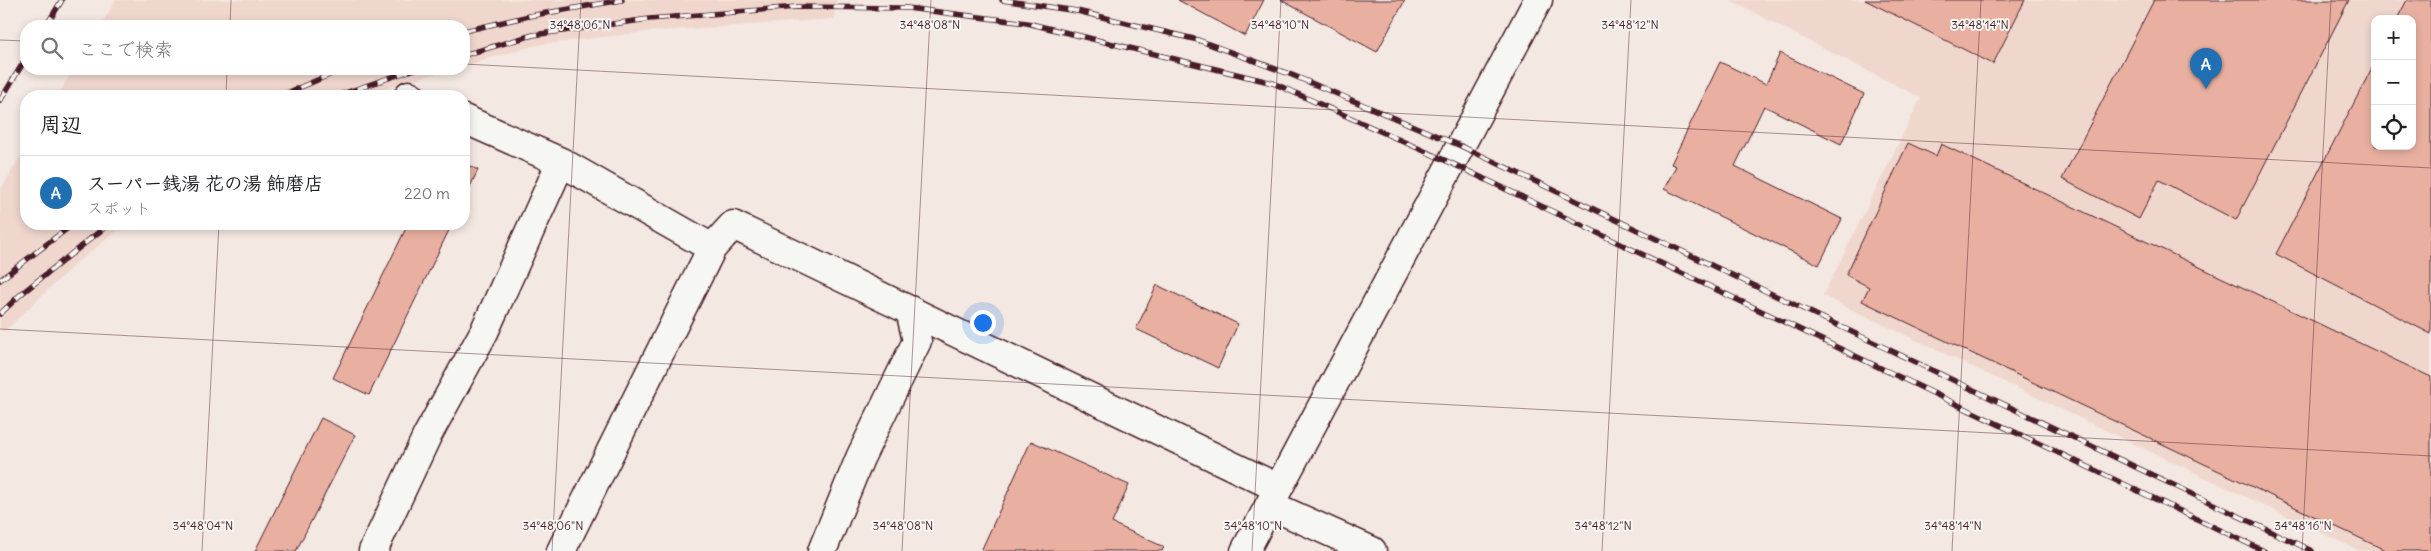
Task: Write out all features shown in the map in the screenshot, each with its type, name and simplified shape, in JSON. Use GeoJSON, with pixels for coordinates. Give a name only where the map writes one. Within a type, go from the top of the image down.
{"type":"FeatureCollection","features":[{"type":"Feature","properties":{"kind":"street"},"geometry":{"type":"LineString","coordinates":[[1245,551],[1538,0]]}},
{"type":"Feature","properties":{"kind":"street"},"geometry":{"type":"LineString","coordinates":[[470,122],[561,162],[712,248]]}},
{"type":"Feature","properties":{"kind":"street"},"geometry":{"type":"LineString","coordinates":[[373,551],[427,436],[484,332],[561,162]]}},
{"type":"Feature","properties":{"kind":"street"},"geometry":{"type":"LineString","coordinates":[[561,551],[712,248],[733,225],[910,310],[1274,496],[1372,551]]}},
{"type":"Feature","properties":{"kind":"street"},"geometry":{"type":"LineString","coordinates":[[822,551],[860,458],[917,341],[910,310]]}},
{"type":"Feature","properties":{"kind":"shaded area"},"geometry":{"type":"Polygon","coordinates":[[[116,0],[836,0],[834,19],[646,32],[536,45],[470,64],[470,20],[104,20],[116,0]]]}},
{"type":"Feature","properties":{"kind":"shaded area"},"geometry":{"type":"Polygon","coordinates":[[[1729,0],[2431,0],[2431,551],[2360,551],[1823,296],[1921,98],[1729,0]]]}},
{"type":"Feature","properties":{"kind":"shaded area"},"geometry":{"type":"Polygon","coordinates":[[[70,75],[431,75],[382,90],[61,90],[70,75]]]}},
{"type":"Feature","properties":{"kind":"shaded area"},"geometry":{"type":"Polygon","coordinates":[[[20,157],[20,230],[118,230],[75,264],[4,332],[0,329],[0,191],[20,157]]]}},
{"type":"Feature","properties":{"kind":"building"},"geometry":{"type":"Polygon","coordinates":[[[1178,0],[1264,0],[1245,36],[1178,0]]]}},
{"type":"Feature","properties":{"kind":"building"},"geometry":{"type":"Polygon","coordinates":[[[1281,0],[1405,0],[1377,52],[1281,0]]]}},
{"type":"Feature","properties":{"kind":"building"},"geometry":{"type":"Polygon","coordinates":[[[1865,0],[2025,0],[1993,64],[1865,0]]]}},
{"type":"Feature","properties":{"kind":"building"},"geometry":{"type":"Polygon","coordinates":[[[2154,0],[2349,0],[2236,220],[2159,180],[2139,219],[2062,179],[2154,0]]]}},
{"type":"Feature","properties":{"kind":"building"},"geometry":{"type":"Polygon","coordinates":[[[2407,0],[2431,0],[2431,334],[2276,254],[2371,70],[2371,150],[2416,150],[2416,15],[2399,15],[2407,0]]]}},
{"type":"Feature","properties":{"kind":"building"},"geometry":{"type":"Polygon","coordinates":[[[1780,53],[1864,94],[1841,144],[1764,106],[1735,166],[1842,219],[1819,265],[1664,189],[1676,166],[1671,164],[1720,62],[1766,84],[1780,53]]]}},
{"type":"Feature","properties":{"kind":"building"},"geometry":{"type":"Polygon","coordinates":[[[1908,143],[1936,156],[1941,144],[2431,377],[2431,551],[2387,551],[1862,301],[1869,287],[1846,275],[1908,143]]]}},
{"type":"Feature","properties":{"kind":"building"},"geometry":{"type":"Polygon","coordinates":[[[470,166],[478,170],[470,187],[470,166]]]}},
{"type":"Feature","properties":{"kind":"building"},"geometry":{"type":"Polygon","coordinates":[[[405,230],[449,230],[369,395],[333,378],[405,230]]]}},
{"type":"Feature","properties":{"kind":"building"},"geometry":{"type":"Polygon","coordinates":[[[1157,285],[1238,324],[1218,368],[1136,329],[1157,285]]]}},
{"type":"Feature","properties":{"kind":"building"},"geometry":{"type":"Polygon","coordinates":[[[321,418],[355,435],[296,551],[255,551],[321,418]]]}},
{"type":"Feature","properties":{"kind":"building"},"geometry":{"type":"Polygon","coordinates":[[[1031,441],[1129,485],[1112,523],[1164,547],[1162,551],[981,551],[1031,441]]]}},
{"type":"Feature","properties":{"kind":"railway"},"geometry":{"type":"LineString","coordinates":[[50,20],[62,0]]}},
{"type":"Feature","properties":{"kind":"railway"},"geometry":{"type":"LineString","coordinates":[[470,30],[529,16],[622,0]]}},
{"type":"Feature","properties":{"kind":"railway"},"geometry":{"type":"LineString","coordinates":[[1002,0],[1077,11],[1198,40],[1292,75],[1461,146],[2312,551]]}},
{"type":"Feature","properties":{"kind":"railway"},"geometry":{"type":"LineString","coordinates":[[470,53],[533,35],[649,19],[797,7],[907,8],[1027,23],[1273,83],[1451,163],[2264,551]]}},
{"type":"Feature","properties":{"kind":"railway"},"geometry":{"type":"LineString","coordinates":[[0,101],[20,68]]}},
{"type":"Feature","properties":{"kind":"railway"},"geometry":{"type":"LineString","coordinates":[[294,90],[329,75]]}},
{"type":"Feature","properties":{"kind":"railway"},"geometry":{"type":"LineString","coordinates":[[354,90],[397,75]]}},
{"type":"Feature","properties":{"kind":"railway"},"geometry":{"type":"LineString","coordinates":[[0,280],[65,230]]}},
{"type":"Feature","properties":{"kind":"railway"},"geometry":{"type":"LineString","coordinates":[[0,314],[21,294],[101,230]]}},
{"type":"Feature","properties":{"kind":"place","name":"スーパー銭湯 花の湯 飾磨店"},"geometry":{"type":"Point","coordinates":[2206,89]}}]}
